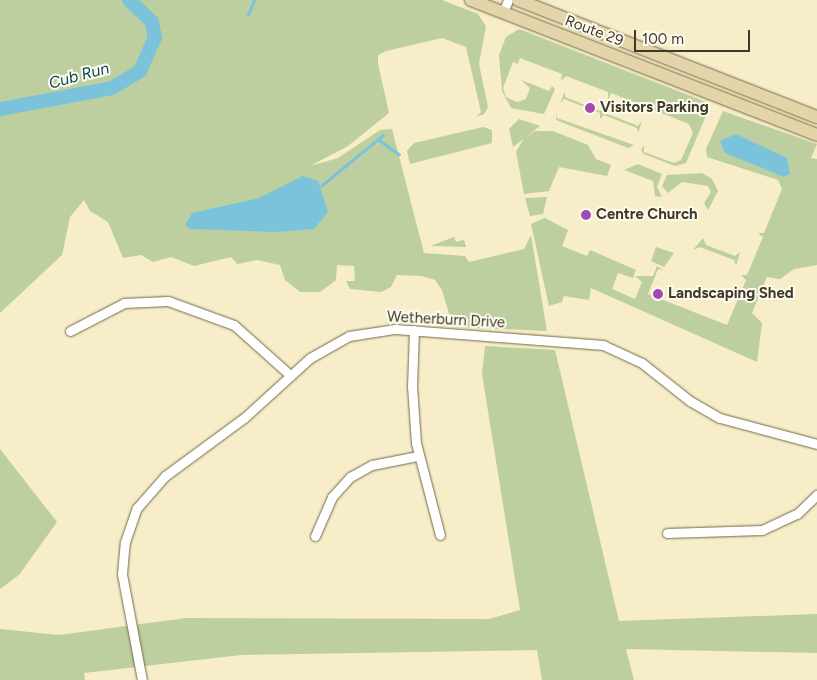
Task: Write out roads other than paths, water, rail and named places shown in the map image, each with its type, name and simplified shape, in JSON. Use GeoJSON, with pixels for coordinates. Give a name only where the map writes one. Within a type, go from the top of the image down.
{"type":"FeatureCollection","features":[{"type":"Feature","properties":{"kind":"main road","name":"Route 29"},"geometry":{"type":"LineString","coordinates":[[471,0],[817,135]]}},
{"type":"Feature","properties":{"kind":"main road","name":"Route 29"},"geometry":{"type":"LineString","coordinates":[[518,0],[817,117]]}},
{"type":"Feature","properties":{"kind":"street"},"geometry":{"type":"LineString","coordinates":[[503,12],[508,0]]}},
{"type":"Feature","properties":{"kind":"street"},"geometry":{"type":"LineString","coordinates":[[70,331],[124,303],[168,301],[234,325],[291,376]]}},
{"type":"Feature","properties":{"kind":"street","name":"Wetherburn Drive"},"geometry":{"type":"LineString","coordinates":[[142,680],[122,574],[124,546],[134,515],[165,476],[244,418],[320,351],[349,336],[381,329],[414,330],[604,345],[642,363],[720,418],[817,444]]}},
{"type":"Feature","properties":{"kind":"street"},"geometry":{"type":"LineString","coordinates":[[414,330],[412,386],[418,456],[440,535]]}},
{"type":"Feature","properties":{"kind":"street"},"geometry":{"type":"LineString","coordinates":[[314,536],[332,497],[350,477],[372,465],[418,456]]}},
{"type":"Feature","properties":{"kind":"street"},"geometry":{"type":"LineString","coordinates":[[667,533],[762,530],[797,514],[817,496]]}},
{"type":"Feature","properties":{"kind":"water"},"geometry":{"type":"Polygon","coordinates":[[[736,134],[787,158],[790,174],[784,177],[725,153],[720,141],[736,134]]]}},
{"type":"Feature","properties":{"kind":"water"},"geometry":{"type":"Polygon","coordinates":[[[303,176],[318,181],[328,212],[314,229],[275,232],[190,229],[185,225],[192,213],[259,198],[303,176]]]}},
{"type":"Feature","properties":{"kind":"waterway","name":"Cub Run"},"geometry":{"type":"LineString","coordinates":[[0,109],[112,88],[140,71],[155,38],[152,22],[129,0]]}},
{"type":"Feature","properties":{"kind":"waterway"},"geometry":{"type":"LineString","coordinates":[[248,15],[254,0]]}},
{"type":"Feature","properties":{"kind":"waterway"},"geometry":{"type":"LineString","coordinates":[[321,186],[383,135]]}},
{"type":"Feature","properties":{"kind":"waterway"},"geometry":{"type":"LineString","coordinates":[[378,139],[399,154]]}},
{"type":"Feature","properties":{"kind":"place","name":"Visitors Parking"},"geometry":{"type":"Point","coordinates":[590,108]}},
{"type":"Feature","properties":{"kind":"place","name":"Centre Church"},"geometry":{"type":"Point","coordinates":[586,215]}},
{"type":"Feature","properties":{"kind":"place","name":"Landscaping Shed"},"geometry":{"type":"Point","coordinates":[658,294]}}]}
